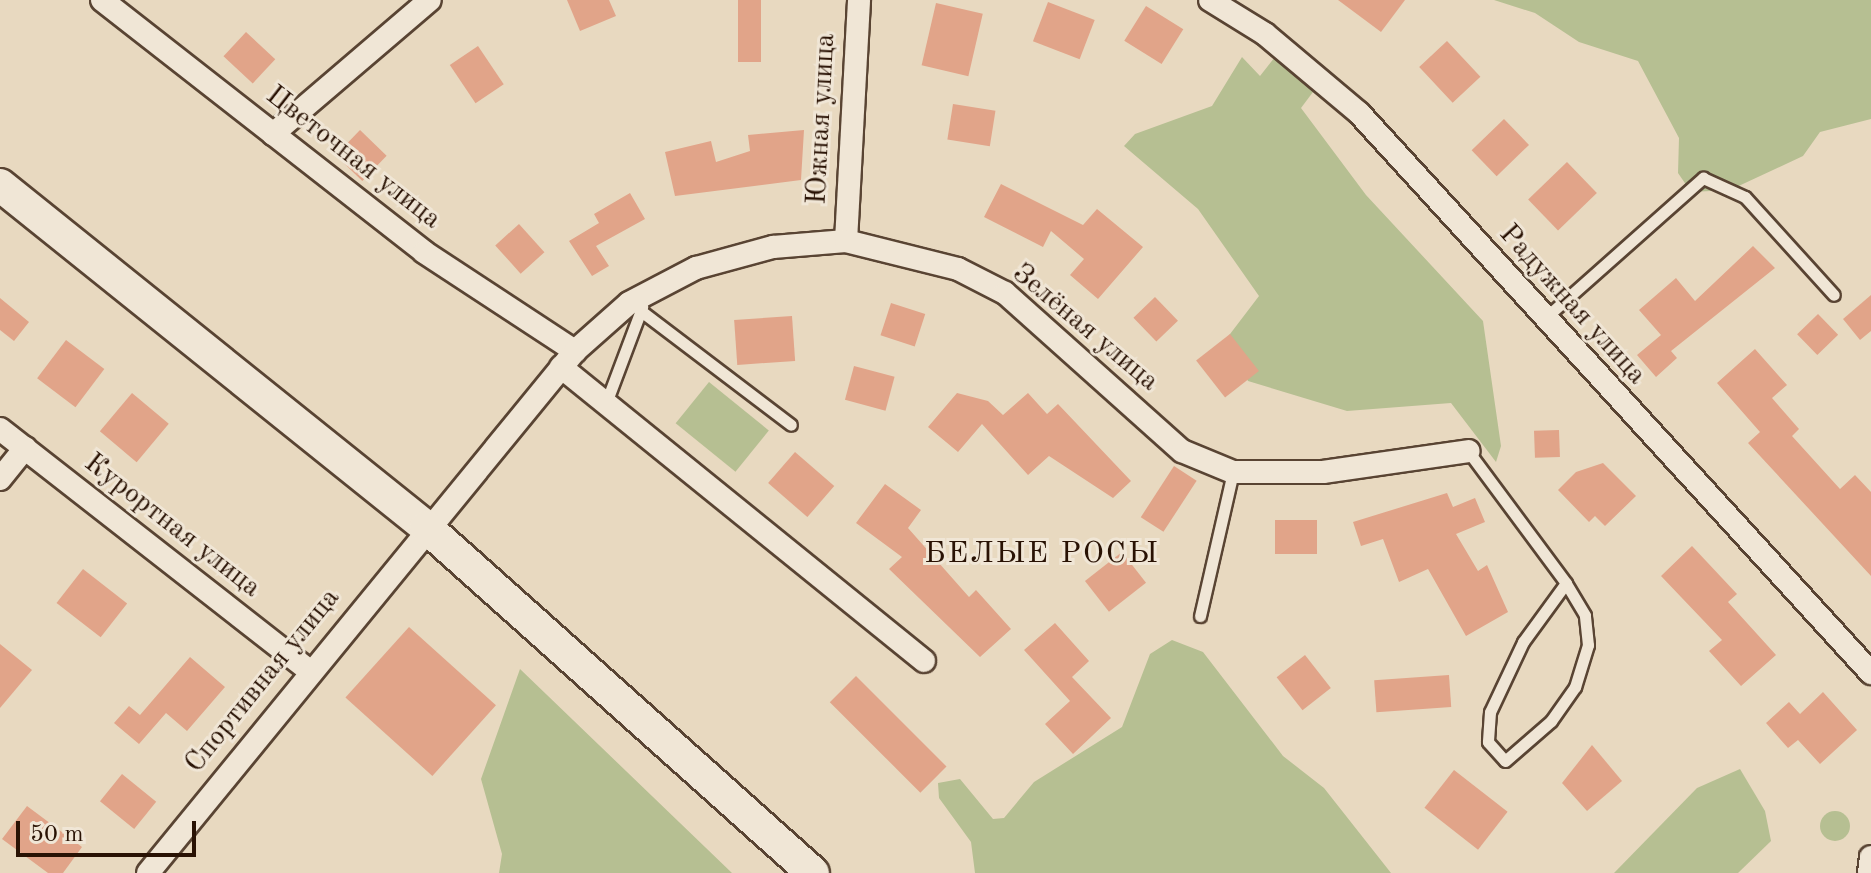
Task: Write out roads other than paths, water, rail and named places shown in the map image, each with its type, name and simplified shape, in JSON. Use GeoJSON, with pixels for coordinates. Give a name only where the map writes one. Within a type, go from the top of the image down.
{"type":"FeatureCollection","features":[{"type":"Feature","properties":{"kind":"main road"},"geometry":{"type":"LineString","coordinates":[[0,185],[426,527],[813,873]]}},
{"type":"Feature","properties":{"kind":"street","name":"Цветочная улица"},"geometry":{"type":"LineString","coordinates":[[102,0],[424,252],[568,359],[606,403],[924,661]]}},
{"type":"Feature","properties":{"kind":"street"},"geometry":{"type":"LineString","coordinates":[[273,134],[430,0]]}},
{"type":"Feature","properties":{"kind":"street","name":"Южная улица"},"geometry":{"type":"LineString","coordinates":[[846,241],[859,0]]}},
{"type":"Feature","properties":{"kind":"street","name":"Радужная улица"},"geometry":{"type":"LineString","coordinates":[[1210,0],[1265,34],[1359,113],[1543,319],[1871,673]]}},
{"type":"Feature","properties":{"kind":"street","name":"Зелёная улица"},"geometry":{"type":"LineString","coordinates":[[426,527],[568,359],[643,303],[696,268],[773,247],[846,241],[958,269],[1005,293],[1182,451],[1233,472],[1323,472],[1468,451]]}},
{"type":"Feature","properties":{"kind":"street","name":"Курортная улица"},"geometry":{"type":"LineString","coordinates":[[0,429],[309,670]]}},
{"type":"Feature","properties":{"kind":"street"},"geometry":{"type":"LineString","coordinates":[[0,479],[25,448]]}},
{"type":"Feature","properties":{"kind":"street","name":"Спортивная улица"},"geometry":{"type":"LineString","coordinates":[[148,873],[426,527]]}},
{"type":"Feature","properties":{"kind":"street"},"geometry":{"type":"LineString","coordinates":[[1869,873],[1871,857]]}},
{"type":"Feature","properties":{"kind":"lane"},"geometry":{"type":"LineString","coordinates":[[1543,319],[1703,178],[1745,197],[1834,295]]}},
{"type":"Feature","properties":{"kind":"lane"},"geometry":{"type":"LineString","coordinates":[[606,403],[643,303],[791,425]]}},
{"type":"Feature","properties":{"kind":"lane"},"geometry":{"type":"LineString","coordinates":[[1468,451],[1566,583],[1585,615],[1588,645],[1575,687],[1551,721],[1505,761],[1488,742],[1490,712],[1523,642],[1566,583]]}},
{"type":"Feature","properties":{"kind":"lane"},"geometry":{"type":"LineString","coordinates":[[1200,616],[1233,472]]}},
{"type":"Feature","properties":{"kind":"district","name":"БЕЛЫЕ РОСЫ"},"geometry":{"type":"Point","coordinates":[1042,554]}}]}
